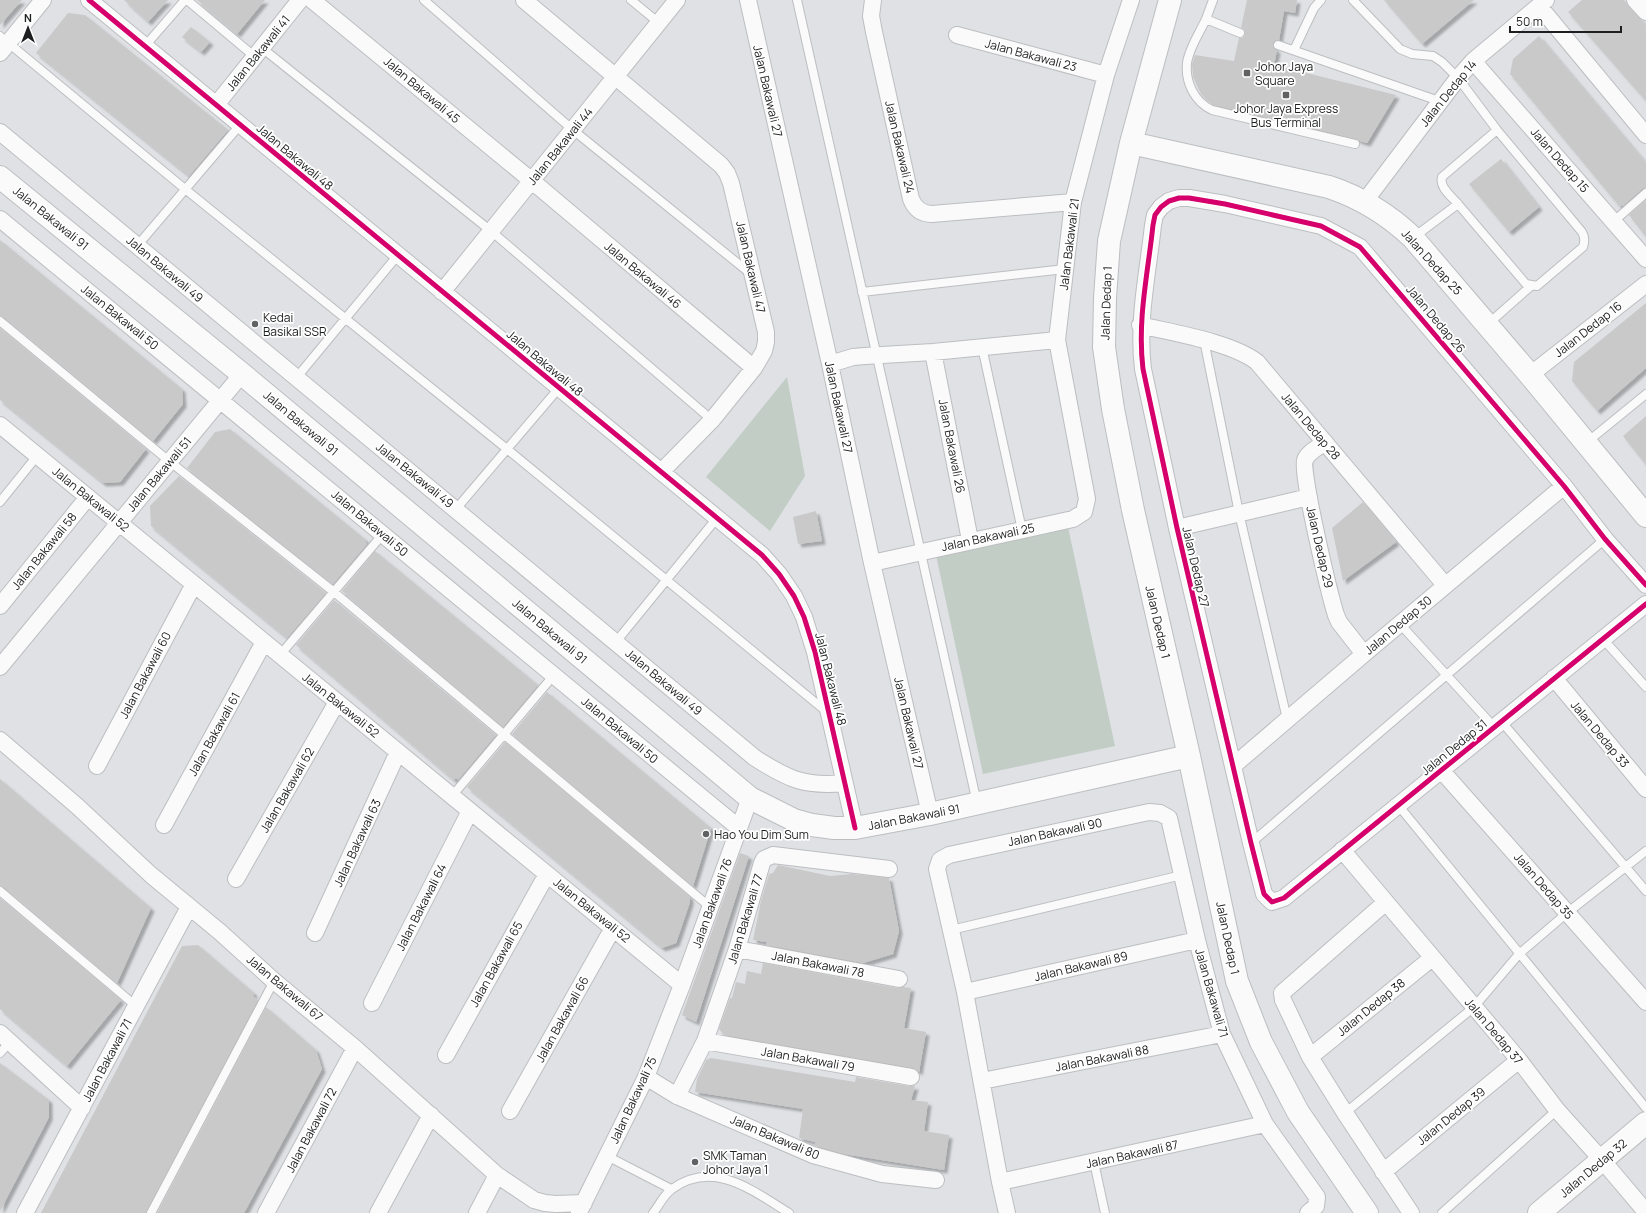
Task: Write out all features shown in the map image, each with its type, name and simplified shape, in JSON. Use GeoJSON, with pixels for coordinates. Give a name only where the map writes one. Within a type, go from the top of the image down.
{"type":"FeatureCollection","features":[{"type":"Feature","properties":{"kind":"main road","name":"Jalan Dedap 1"},"geometry":{"type":"LineString","coordinates":[[1170,0],[1131,143],[1109,241],[1105,298],[1104,347],[1113,409],[1133,510],[1237,981],[1261,1042],[1298,1112],[1368,1213]]}},
{"type":"Feature","properties":{"kind":"main road","name":"Jalan Dedap 25"},"geometry":{"type":"LineString","coordinates":[[1131,143],[1329,187],[1365,201],[1398,224],[1413,238],[1530,375],[1586,444],[1644,509]]}},
{"type":"Feature","properties":{"kind":"main road","name":"Jalan Bakawali 91"},"geometry":{"type":"LineString","coordinates":[[0,177],[242,374],[750,798],[794,820],[812,825],[834,828],[855,828],[978,804],[1188,756]]}},
{"type":"Feature","properties":{"kind":"main road","name":"Jalan Dedap 32"},"geometry":{"type":"LineString","coordinates":[[1540,1213],[1646,1124]]}},
{"type":"Feature","properties":{"kind":"street"},"geometry":{"type":"LineString","coordinates":[[3,44],[43,0]]}},
{"type":"Feature","properties":{"kind":"street","name":"Jalan Bakawali 48"},"geometry":{"type":"LineString","coordinates":[[89,0],[762,555],[779,574],[794,596],[804,616],[815,652],[855,828]]}},
{"type":"Feature","properties":{"kind":"street","name":"Jalan Bakawali 41"},"geometry":{"type":"LineString","coordinates":[[216,105],[300,0]]}},
{"type":"Feature","properties":{"kind":"street","name":"Jalan Bakawali 45"},"geometry":{"type":"LineString","coordinates":[[312,0],[532,181]]}},
{"type":"Feature","properties":{"kind":"street","name":"Jalan Bakawali 47"},"geometry":{"type":"LineString","coordinates":[[524,0],[724,169],[731,183],[754,277],[766,336],[764,351],[754,368],[712,420],[661,472]]}},
{"type":"Feature","properties":{"kind":"street","name":"Jalan Bakawali 44"},"geometry":{"type":"LineString","coordinates":[[442,292],[677,0]]}},
{"type":"Feature","properties":{"kind":"street","name":"Jalan Bakawali 27"},"geometry":{"type":"LineString","coordinates":[[748,0],[830,364],[872,563],[930,814]]}},
{"type":"Feature","properties":{"kind":"street","name":"Jalan Bakawali 24"},"geometry":{"type":"LineString","coordinates":[[873,0],[871,16],[874,32],[911,199],[917,208],[921,212],[932,214],[1073,202]]}},
{"type":"Feature","properties":{"kind":"street","name":"Jalan Bakawali 21"},"geometry":{"type":"LineString","coordinates":[[1086,493],[1057,340],[1073,202],[1106,75],[1131,0]]}},
{"type":"Feature","properties":{"kind":"street"},"geometry":{"type":"LineString","coordinates":[[1635,0],[1646,12]]}},
{"type":"Feature","properties":{"kind":"street"},"geometry":{"type":"LineString","coordinates":[[1543,3],[1646,135]]}},
{"type":"Feature","properties":{"kind":"street","name":"Jalan Dedap 14"},"geometry":{"type":"LineString","coordinates":[[1365,201],[1439,101],[1473,60],[1543,3]]}},
{"type":"Feature","properties":{"kind":"street","name":"Jalan Bakawali 23"},"geometry":{"type":"LineString","coordinates":[[956,35],[1106,75]]}},
{"type":"Feature","properties":{"kind":"street","name":"Jalan Dedap 15"},"geometry":{"type":"LineString","coordinates":[[1473,60],[1646,259]]}},
{"type":"Feature","properties":{"kind":"street","name":"Jalan Bakawali 49"},"geometry":{"type":"LineString","coordinates":[[0,132],[755,758],[781,775],[799,781],[815,784],[844,783]]}},
{"type":"Feature","properties":{"kind":"street","name":"Jalan Bakawali 46"},"geometry":{"type":"LineString","coordinates":[[532,181],[754,368]]}},
{"type":"Feature","properties":{"kind":"street","name":"Jalan Dedap 26"},"geometry":{"type":"LineString","coordinates":[[1152,230],[1156,215],[1161,207],[1169,201],[1179,198],[1189,198],[1225,204],[1321,226],[1357,244],[1366,252],[1564,486],[1605,539],[1646,585]]}},
{"type":"Feature","properties":{"kind":"street","name":"Jalan Bakawali 50"},"geometry":{"type":"LineString","coordinates":[[2,226],[220,399],[739,828]]}},
{"type":"Feature","properties":{"kind":"street","name":"Jalan Dedap 27"},"geometry":{"type":"LineString","coordinates":[[1152,230],[1140,325],[1140,346],[1147,391],[1177,528],[1251,843],[1264,894],[1272,902]]}},
{"type":"Feature","properties":{"kind":"street","name":"Jalan Dedap 16"},"geometry":{"type":"LineString","coordinates":[[1530,375],[1646,284]]}},
{"type":"Feature","properties":{"kind":"street","name":"Jalan Dedap 28"},"geometry":{"type":"LineString","coordinates":[[1140,325],[1204,340],[1242,352],[1257,362],[1445,585]]}},
{"type":"Feature","properties":{"kind":"street"},"geometry":{"type":"LineString","coordinates":[[830,364],[853,357],[933,352],[1057,340]]}},
{"type":"Feature","properties":{"kind":"street","name":"Jalan Bakawali 26"},"geometry":{"type":"LineString","coordinates":[[933,352],[970,540]]}},
{"type":"Feature","properties":{"kind":"street","name":"Jalan Bakawali 51"},"geometry":{"type":"LineString","coordinates":[[0,667],[242,374]]}},
{"type":"Feature","properties":{"kind":"street","name":"Jalan Bakawali 52"},"geometry":{"type":"LineString","coordinates":[[0,425],[682,985]]}},
{"type":"Feature","properties":{"kind":"street","name":"Jalan Dedap 29"},"geometry":{"type":"LineString","coordinates":[[1325,442],[1310,453],[1305,459],[1304,468],[1309,497],[1336,615],[1339,622],[1364,654]]}},
{"type":"Feature","properties":{"kind":"street","name":"Jalan Dedap 30"},"geometry":{"type":"LineString","coordinates":[[1233,766],[1445,585],[1564,486]]}},
{"type":"Feature","properties":{"kind":"street","name":"Jalan Bakawali 25"},"geometry":{"type":"LineString","coordinates":[[872,563],[970,540],[1073,519],[1084,512],[1086,506],[1086,493]]}},
{"type":"Feature","properties":{"kind":"street","name":"Jalan Bakawali 58"},"geometry":{"type":"LineString","coordinates":[[0,606],[88,497]]}},
{"type":"Feature","properties":{"kind":"street"},"geometry":{"type":"LineString","coordinates":[[1177,528],[1309,497]]}},
{"type":"Feature","properties":{"kind":"street","name":"Jalan Bakawali 60"},"geometry":{"type":"LineString","coordinates":[[97,766],[194,584]]}},
{"type":"Feature","properties":{"kind":"street","name":"Jalan Dedap 31"},"geometry":{"type":"LineString","coordinates":[[1272,902],[1284,898],[1646,604]]}},
{"type":"Feature","properties":{"kind":"street","name":"Jalan Bakawali 61"},"geometry":{"type":"LineString","coordinates":[[164,825],[264,642]]}},
{"type":"Feature","properties":{"kind":"street","name":"Jalan Dedap 33"},"geometry":{"type":"LineString","coordinates":[[1554,678],[1646,789]]}},
{"type":"Feature","properties":{"kind":"street","name":"Jalan Bakawali 62"},"geometry":{"type":"LineString","coordinates":[[236,879],[337,702]]}},
{"type":"Feature","properties":{"kind":"street","name":"Jalan Bakawali 67"},"geometry":{"type":"LineString","coordinates":[[0,740],[77,806],[151,874],[220,932],[274,981],[355,1048],[497,1175],[534,1200],[550,1204],[581,1208]]}},
{"type":"Feature","properties":{"kind":"street","name":"Jalan Bakawali 63"},"geometry":{"type":"LineString","coordinates":[[315,933],[398,752]]}},
{"type":"Feature","properties":{"kind":"street","name":"Jalan Dedap 35"},"geometry":{"type":"LineString","coordinates":[[1441,770],[1646,1002]]}},
{"type":"Feature","properties":{"kind":"street","name":"Jalan Bakawali 76"},"geometry":{"type":"LineString","coordinates":[[682,985],[750,798]]}},
{"type":"Feature","properties":{"kind":"street","name":"Jalan Bakawali 64"},"geometry":{"type":"LineString","coordinates":[[372,1003],[470,811]]}},
{"type":"Feature","properties":{"kind":"street","name":"Jalan Bakawali 90"},"geometry":{"type":"LineString","coordinates":[[951,930],[936,869],[940,860],[949,855],[1149,812],[1160,813],[1169,818]]}},
{"type":"Feature","properties":{"kind":"street","name":"Jalan Bakawali 71"},"geometry":{"type":"LineString","coordinates":[[1169,818],[1197,940],[1222,1034],[1265,1124],[1317,1197],[1316,1206],[1312,1212]]}},
{"type":"Feature","properties":{"kind":"street","name":"Jalan Dedap 37"},"geometry":{"type":"LineString","coordinates":[[1342,850],[1519,1060],[1557,1110],[1646,1212]]}},
{"type":"Feature","properties":{"kind":"street","name":"Jalan Bakawali 77"},"geometry":{"type":"LineString","coordinates":[[677,1096],[705,1041],[737,949],[764,859],[773,855],[889,869]]}},
{"type":"Feature","properties":{"kind":"street","name":"Jalan Bakawali 65"},"geometry":{"type":"LineString","coordinates":[[446,1055],[547,874]]}},
{"type":"Feature","properties":{"kind":"street"},"geometry":{"type":"LineString","coordinates":[[1386,902],[1282,993],[1283,1000],[1310,1057],[1383,1172],[1411,1213]]}},
{"type":"Feature","properties":{"kind":"street","name":"Jalan Bakawali 71"},"geometry":{"type":"LineString","coordinates":[[25,1213],[189,907]]}},
{"type":"Feature","properties":{"kind":"street","name":"Jalan Bakawali 66"},"geometry":{"type":"LineString","coordinates":[[510,1111],[613,928]]}},
{"type":"Feature","properties":{"kind":"street"},"geometry":{"type":"LineString","coordinates":[[951,930],[965,992],[1007,1213]]}},
{"type":"Feature","properties":{"kind":"street","name":"Jalan Bakawali 89"},"geometry":{"type":"LineString","coordinates":[[965,992],[1197,940]]}},
{"type":"Feature","properties":{"kind":"street","name":"Jalan Bakawali 78"},"geometry":{"type":"LineString","coordinates":[[737,949],[899,979]]}},
{"type":"Feature","properties":{"kind":"street","name":"Jalan Dedap 38"},"geometry":{"type":"LineString","coordinates":[[1310,1057],[1432,958]]}},
{"type":"Feature","properties":{"kind":"street","name":"Jalan Bakawali 75"},"geometry":{"type":"LineString","coordinates":[[581,1208],[646,1077],[682,985]]}},
{"type":"Feature","properties":{"kind":"street","name":"Jalan Bakawali 88"},"geometry":{"type":"LineString","coordinates":[[982,1081],[1222,1034]]}},
{"type":"Feature","properties":{"kind":"street","name":"Jalan Bakawali 79"},"geometry":{"type":"LineString","coordinates":[[705,1041],[911,1077]]}},
{"type":"Feature","properties":{"kind":"street"},"geometry":{"type":"LineString","coordinates":[[3,1043],[82,1108]]}},
{"type":"Feature","properties":{"kind":"street","name":"Jalan Bakawali 72"},"geometry":{"type":"LineString","coordinates":[[266,1213],[355,1048]]}},
{"type":"Feature","properties":{"kind":"street","name":"Jalan Dedap 39"},"geometry":{"type":"LineString","coordinates":[[1383,1172],[1519,1060]]}},
{"type":"Feature","properties":{"kind":"street","name":"Jalan Bakawali 80"},"geometry":{"type":"LineString","coordinates":[[646,1077],[677,1096],[813,1155],[882,1174],[936,1180]]}},
{"type":"Feature","properties":{"kind":"street"},"geometry":{"type":"LineString","coordinates":[[378,1213],[430,1115]]}},
{"type":"Feature","properties":{"kind":"street","name":"Jalan Bakawali 87"},"geometry":{"type":"LineString","coordinates":[[1000,1182],[1265,1124]]}},
{"type":"Feature","properties":{"kind":"street"},"geometry":{"type":"LineString","coordinates":[[477,1213],[497,1175]]}},
{"type":"Feature","properties":{"kind":"lane"},"geometry":{"type":"LineString","coordinates":[[145,46],[186,0],[259,52],[491,231],[712,420]]}},
{"type":"Feature","properties":{"kind":"lane"},"geometry":{"type":"LineString","coordinates":[[424,0],[573,130],[754,277]]}},
{"type":"Feature","properties":{"kind":"lane"},"geometry":{"type":"LineString","coordinates":[[631,0],[659,23]]}},
{"type":"Feature","properties":{"kind":"lane"},"geometry":{"type":"LineString","coordinates":[[797,0],[978,804]]}},
{"type":"Feature","properties":{"kind":"lane"},"geometry":{"type":"LineString","coordinates":[[1213,0],[1187,64],[1191,88],[1197,100],[1202,105],[1212,110],[1356,144]]}},
{"type":"Feature","properties":{"kind":"lane"},"geometry":{"type":"LineString","coordinates":[[1294,50],[1314,8],[1321,0]]}},
{"type":"Feature","properties":{"kind":"lane"},"geometry":{"type":"LineString","coordinates":[[1353,0],[1400,49],[1412,54],[1428,55],[1437,58],[1458,78],[1497,130],[1585,236],[1583,246],[1537,286],[1526,284],[1442,186],[1442,177],[1497,130]]}},
{"type":"Feature","properties":{"kind":"lane"},"geometry":{"type":"LineString","coordinates":[[1206,19],[1240,33]]}},
{"type":"Feature","properties":{"kind":"lane"},"geometry":{"type":"LineString","coordinates":[[3,44],[507,449],[829,714]]}},
{"type":"Feature","properties":{"kind":"lane"},"geometry":{"type":"LineString","coordinates":[[1278,45],[1439,101]]}},
{"type":"Feature","properties":{"kind":"lane"},"geometry":{"type":"LineString","coordinates":[[137,246],[240,125]]}},
{"type":"Feature","properties":{"kind":"lane"},"geometry":{"type":"LineString","coordinates":[[1613,222],[1646,193]]}},
{"type":"Feature","properties":{"kind":"lane"},"geometry":{"type":"LineString","coordinates":[[1413,238],[1458,204]]}},
{"type":"Feature","properties":{"kind":"lane"},"geometry":{"type":"LineString","coordinates":[[297,377],[398,255]]}},
{"type":"Feature","properties":{"kind":"lane"},"geometry":{"type":"LineString","coordinates":[[862,292],[1066,269]]}},
{"type":"Feature","properties":{"kind":"lane"},"geometry":{"type":"LineString","coordinates":[[1487,325],[1531,286]]}},
{"type":"Feature","properties":{"kind":"lane"},"geometry":{"type":"LineString","coordinates":[[0,321],[169,461],[334,592],[710,907]]}},
{"type":"Feature","properties":{"kind":"lane"},"geometry":{"type":"LineString","coordinates":[[1204,340],[1239,513],[1287,719]]}},
{"type":"Feature","properties":{"kind":"lane"},"geometry":{"type":"LineString","coordinates":[[982,347],[1022,530]]}},
{"type":"Feature","properties":{"kind":"lane"},"geometry":{"type":"LineString","coordinates":[[456,509],[559,388]]}},
{"type":"Feature","properties":{"kind":"lane"},"geometry":{"type":"LineString","coordinates":[[1586,444],[1646,394]]}},
{"type":"Feature","properties":{"kind":"lane"},"geometry":{"type":"LineString","coordinates":[[0,502],[38,456]]}},
{"type":"Feature","properties":{"kind":"lane"},"geometry":{"type":"LineString","coordinates":[[616,643],[717,518]]}},
{"type":"Feature","properties":{"kind":"lane"},"geometry":{"type":"LineString","coordinates":[[280,655],[383,534]]}},
{"type":"Feature","properties":{"kind":"lane"},"geometry":{"type":"LineString","coordinates":[[1251,843],[1448,676],[1605,539]]}},
{"type":"Feature","properties":{"kind":"lane"},"geometry":{"type":"LineString","coordinates":[[1400,624],[1448,676],[1498,724],[1646,891]]}},
{"type":"Feature","properties":{"kind":"lane"},"geometry":{"type":"LineString","coordinates":[[1603,639],[1646,686]]}},
{"type":"Feature","properties":{"kind":"lane"},"geometry":{"type":"LineString","coordinates":[[452,796],[554,675]]}},
{"type":"Feature","properties":{"kind":"lane"},"geometry":{"type":"LineString","coordinates":[[1398,805],[1646,1108]]}},
{"type":"Feature","properties":{"kind":"lane"},"geometry":{"type":"LineString","coordinates":[[1345,1113],[1474,1007],[1520,954],[1567,913],[1646,851]]}},
{"type":"Feature","properties":{"kind":"lane"},"geometry":{"type":"LineString","coordinates":[[951,930],[1182,875]]}},
{"type":"Feature","properties":{"kind":"lane"},"geometry":{"type":"LineString","coordinates":[[0,891],[136,1006]]}},
{"type":"Feature","properties":{"kind":"lane"},"geometry":{"type":"LineString","coordinates":[[151,1213],[274,981]]}},
{"type":"Feature","properties":{"kind":"lane"},"geometry":{"type":"LineString","coordinates":[[1442,1213],[1557,1110]]}},
{"type":"Feature","properties":{"kind":"lane"},"geometry":{"type":"LineString","coordinates":[[607,1156],[671,1189]]}},
{"type":"Feature","properties":{"kind":"lane"},"geometry":{"type":"LineString","coordinates":[[1094,1162],[1105,1213]]}},
{"type":"Feature","properties":{"kind":"lane"},"geometry":{"type":"LineString","coordinates":[[653,1213],[671,1189],[691,1179],[710,1175],[733,1180],[789,1213]]}},
{"type":"Feature","properties":{"kind":"shaded area"},"geometry":{"type":"Polygon","coordinates":[[[787,377],[805,476],[770,531],[706,477],[787,377]]]}},
{"type":"Feature","properties":{"kind":"shaded area"},"geometry":{"type":"Polygon","coordinates":[[[1068,527],[1115,746],[983,774],[936,555],[1068,527]]]}},
{"type":"Feature","properties":{"kind":"building"},"geometry":{"type":"Polygon","coordinates":[[[0,0],[22,0],[0,25],[0,0]]]}},
{"type":"Feature","properties":{"kind":"building"},"geometry":{"type":"Polygon","coordinates":[[[124,0],[168,0],[148,22],[124,0]]]}},
{"type":"Feature","properties":{"kind":"building"},"geometry":{"type":"Polygon","coordinates":[[[197,0],[265,0],[237,34],[197,0]]]}},
{"type":"Feature","properties":{"kind":"building","name":"Johor Jaya Square"},"geometry":{"type":"Polygon","coordinates":[[[1247,0],[1297,0],[1295,13],[1284,11],[1279,40],[1275,41],[1273,44],[1274,48],[1277,50],[1274,65],[1396,95],[1367,143],[1356,139],[1214,105],[1201,94],[1193,77],[1192,64],[1195,55],[1234,61],[1239,38],[1243,38],[1245,35],[1245,30],[1241,28],[1247,0]]]}},
{"type":"Feature","properties":{"kind":"building"},"geometry":{"type":"Polygon","coordinates":[[[1384,0],[1474,0],[1422,44],[1384,0]]]}},
{"type":"Feature","properties":{"kind":"building"},"geometry":{"type":"Polygon","coordinates":[[[1582,0],[1624,0],[1646,26],[1646,101],[1568,12],[1582,0]]]}},
{"type":"Feature","properties":{"kind":"building"},"geometry":{"type":"Polygon","coordinates":[[[68,13],[85,15],[228,130],[189,176],[36,53],[68,13]]]}},
{"type":"Feature","properties":{"kind":"building"},"geometry":{"type":"Polygon","coordinates":[[[191,27],[210,42],[201,52],[182,37],[191,27]]]}},
{"type":"Feature","properties":{"kind":"building"},"geometry":{"type":"Polygon","coordinates":[[[1539,36],[1646,163],[1646,188],[1642,189],[1623,206],[1622,205],[1620,207],[1510,74],[1513,59],[1539,36]]]}},
{"type":"Feature","properties":{"kind":"building"},"geometry":{"type":"Polygon","coordinates":[[[1501,159],[1539,207],[1509,232],[1469,184],[1501,159]]]}},
{"type":"Feature","properties":{"kind":"building"},"geometry":{"type":"Polygon","coordinates":[[[1646,200],[1646,237],[1629,215],[1646,200]]]}},
{"type":"Feature","properties":{"kind":"building"},"geometry":{"type":"Polygon","coordinates":[[[0,240],[182,389],[183,404],[153,441],[4,317],[0,316],[0,240]]]}},
{"type":"Feature","properties":{"kind":"building"},"geometry":{"type":"Polygon","coordinates":[[[1646,303],[1646,368],[1597,411],[1572,381],[1574,362],[1646,303]]]}},
{"type":"Feature","properties":{"kind":"building"},"geometry":{"type":"Polygon","coordinates":[[[0,328],[146,449],[120,482],[103,483],[0,400],[0,328]]]}},
{"type":"Feature","properties":{"kind":"building"},"geometry":{"type":"Polygon","coordinates":[[[1646,416],[1646,465],[1623,436],[1646,416]]]}},
{"type":"Feature","properties":{"kind":"building"},"geometry":{"type":"Polygon","coordinates":[[[230,429],[366,540],[365,542],[367,544],[333,584],[187,468],[215,432],[230,429]]]}},
{"type":"Feature","properties":{"kind":"building"},"geometry":{"type":"Polygon","coordinates":[[[179,476],[326,593],[287,638],[151,526],[150,506],[179,476]]]}},
{"type":"Feature","properties":{"kind":"building"},"geometry":{"type":"Polygon","coordinates":[[[1363,502],[1396,542],[1343,581],[1332,528],[1363,502]]]}},
{"type":"Feature","properties":{"kind":"building"},"geometry":{"type":"Polygon","coordinates":[[[816,511],[822,541],[798,544],[793,517],[816,511]]]}},
{"type":"Feature","properties":{"kind":"building"},"geometry":{"type":"Polygon","coordinates":[[[375,551],[538,685],[503,727],[342,591],[375,551]]]}},
{"type":"Feature","properties":{"kind":"building"},"geometry":{"type":"Polygon","coordinates":[[[334,600],[496,735],[458,780],[456,778],[454,780],[296,645],[334,600]]]}},
{"type":"Feature","properties":{"kind":"building"},"geometry":{"type":"Polygon","coordinates":[[[547,692],[711,828],[693,886],[512,734],[547,692]]]}},
{"type":"Feature","properties":{"kind":"building"},"geometry":{"type":"Polygon","coordinates":[[[505,742],[690,897],[690,902],[676,943],[662,948],[467,787],[505,742]]]}},
{"type":"Feature","properties":{"kind":"building"},"geometry":{"type":"Polygon","coordinates":[[[0,779],[151,908],[117,983],[4,887],[0,886],[0,779]]]}},
{"type":"Feature","properties":{"kind":"building"},"geometry":{"type":"Polygon","coordinates":[[[740,853],[749,856],[696,1022],[682,1015],[740,853]]]}},
{"type":"Feature","properties":{"kind":"building"},"geometry":{"type":"Polygon","coordinates":[[[778,865],[830,876],[852,874],[889,878],[899,931],[893,954],[863,963],[766,945],[767,942],[753,940],[761,901],[769,874],[773,873],[778,865]]]}},
{"type":"Feature","properties":{"kind":"building"},"geometry":{"type":"Polygon","coordinates":[[[0,898],[121,1000],[67,1066],[0,1009],[0,898]]]}},
{"type":"Feature","properties":{"kind":"building"},"geometry":{"type":"Polygon","coordinates":[[[198,945],[254,993],[253,996],[258,1000],[146,1213],[41,1213],[182,946],[198,945]]]}},
{"type":"Feature","properties":{"kind":"building"},"geometry":{"type":"Polygon","coordinates":[[[763,963],[897,988],[911,988],[904,1028],[926,1032],[919,1072],[913,1068],[724,1035],[719,1029],[730,998],[732,998],[736,982],[745,984],[747,971],[761,974],[763,963]]]}},
{"type":"Feature","properties":{"kind":"building"},"geometry":{"type":"Polygon","coordinates":[[[266,1007],[316,1050],[322,1069],[244,1213],[157,1213],[266,1007]]]}},
{"type":"Feature","properties":{"kind":"building"},"geometry":{"type":"Polygon","coordinates":[[[711,1058],[855,1082],[856,1077],[915,1086],[911,1100],[928,1102],[924,1131],[949,1135],[944,1170],[844,1154],[816,1146],[815,1142],[799,1138],[803,1109],[695,1092],[697,1079],[706,1060],[711,1058]]]}},
{"type":"Feature","properties":{"kind":"building"},"geometry":{"type":"Polygon","coordinates":[[[0,1063],[49,1100],[49,1117],[0,1211],[0,1063]]]}},
{"type":"Feature","properties":{"kind":"cycle path"},"geometry":{"type":"LineString","coordinates":[[89,0],[762,555],[779,574],[794,596],[804,617],[815,652],[855,828]]}},
{"type":"Feature","properties":{"kind":"cycle path"},"geometry":{"type":"LineString","coordinates":[[1646,585],[1605,539],[1564,486],[1360,247],[1321,226],[1225,204],[1189,198],[1179,198],[1169,201],[1161,207],[1155,215],[1153,225],[1144,297],[1141,333],[1143,369],[1177,528],[1251,843],[1264,894],[1272,902],[1284,898],[1646,604]]}},
{"type":"Feature","properties":{"kind":"place","name":"Johor Jaya Square"},"geometry":{"type":"Point","coordinates":[1247,73]}},
{"type":"Feature","properties":{"kind":"place","name":"Johor Jaya Express Bus Terminal"},"geometry":{"type":"Point","coordinates":[1286,95]}},
{"type":"Feature","properties":{"kind":"place","name":"Kedai Basikal SSR"},"geometry":{"type":"Point","coordinates":[255,324]}},
{"type":"Feature","properties":{"kind":"place","name":"Hao You Dim Sum"},"geometry":{"type":"Point","coordinates":[706,834]}},
{"type":"Feature","properties":{"kind":"place","name":"SMK Taman Johor Jaya 1"},"geometry":{"type":"Point","coordinates":[695,1162]}}]}
